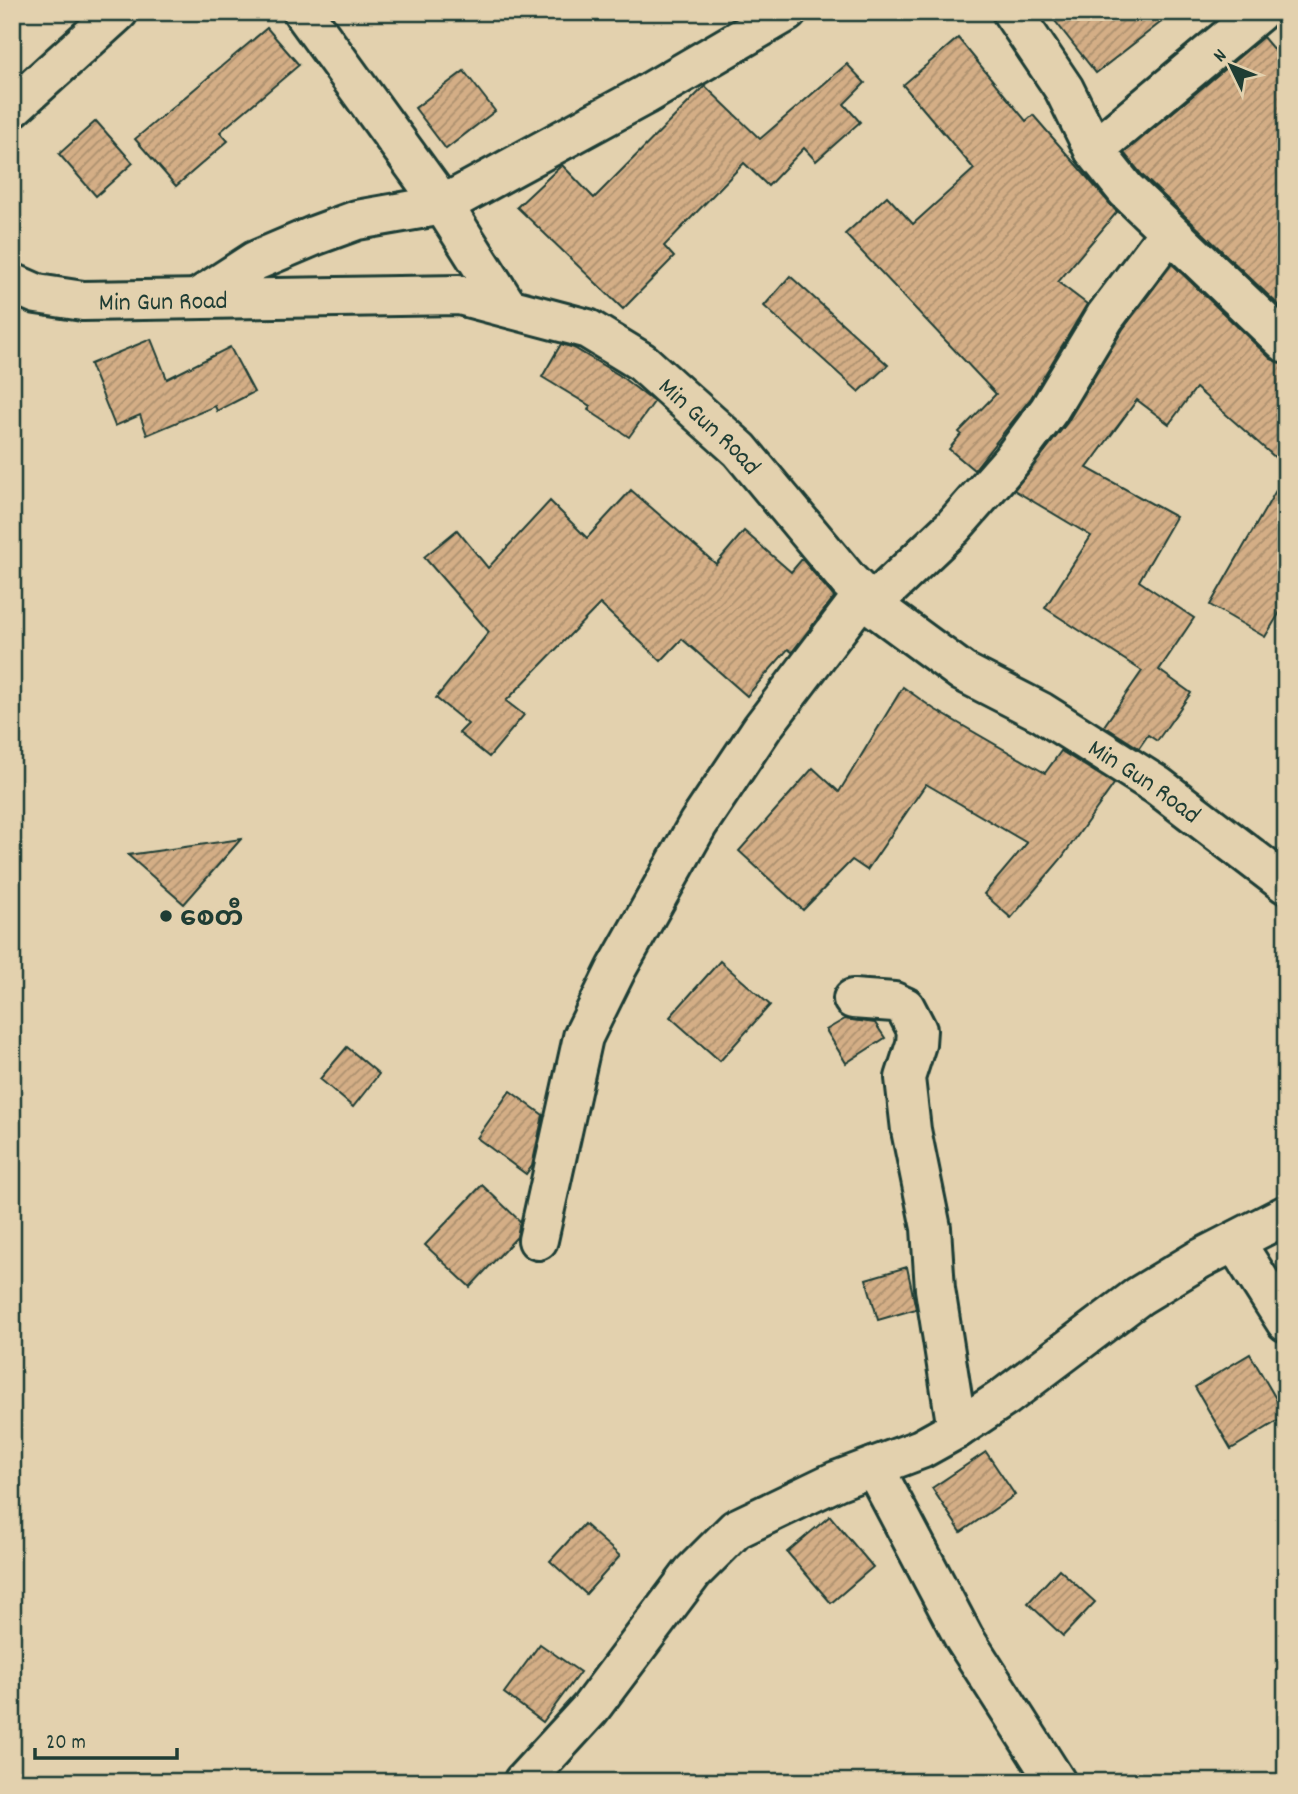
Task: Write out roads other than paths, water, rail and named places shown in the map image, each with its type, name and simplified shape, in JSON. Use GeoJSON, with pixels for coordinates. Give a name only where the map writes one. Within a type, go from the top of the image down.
{"type":"FeatureCollection","features":[{"type":"Feature","properties":{"kind":"street"},"geometry":{"type":"LineString","coordinates":[[12,108],[118,12]]}},
{"type":"Feature","properties":{"kind":"street"},"geometry":{"type":"LineString","coordinates":[[303,12],[443,205],[507,306]]}},
{"type":"Feature","properties":{"kind":"street"},"geometry":{"type":"LineString","coordinates":[[198,298],[256,261],[316,235],[357,220],[443,205],[645,96],[787,12]]}},
{"type":"Feature","properties":{"kind":"street"},"geometry":{"type":"LineString","coordinates":[[1012,12],[1064,89],[1094,150],[1126,190],[1286,343]]}},
{"type":"Feature","properties":{"kind":"street"},"geometry":{"type":"LineString","coordinates":[[1094,150],[1259,12]]}},
{"type":"Feature","properties":{"kind":"street"},"geometry":{"type":"LineString","coordinates":[[1274,12],[1286,28]]}},
{"type":"Feature","properties":{"kind":"street"},"geometry":{"type":"LineString","coordinates":[[538,1240],[583,1037],[617,968],[698,824],[762,728],[867,599],[953,527],[1012,461],[1049,410],[1105,317],[1169,232]]}},
{"type":"Feature","properties":{"kind":"street","name":"Min Gun Road"},"geometry":{"type":"LineString","coordinates":[[12,283],[37,294],[83,301],[459,295],[588,328],[642,362],[740,450],[867,599],[963,672],[1041,712],[1158,786],[1286,884]]}},
{"type":"Feature","properties":{"kind":"street"},"geometry":{"type":"LineString","coordinates":[[853,999],[894,1002],[905,1007],[917,1030],[916,1044],[905,1078],[911,1129],[931,1228],[935,1289],[957,1429]]}},
{"type":"Feature","properties":{"kind":"street"},"geometry":{"type":"LineString","coordinates":[[523,1782],[590,1709],[692,1572],[736,1529],[763,1514],[874,1466],[921,1449],[957,1429],[1005,1397],[1139,1296],[1286,1215]]}},
{"type":"Feature","properties":{"kind":"street"},"geometry":{"type":"LineString","coordinates":[[1234,1242],[1286,1322]]}},
{"type":"Feature","properties":{"kind":"street"},"geometry":{"type":"LineString","coordinates":[[874,1466],[964,1638],[1056,1782]]}},
{"type":"Feature","properties":{"kind":"place","name":"စေတီ"},"geometry":{"type":"Point","coordinates":[166,916]}}]}
